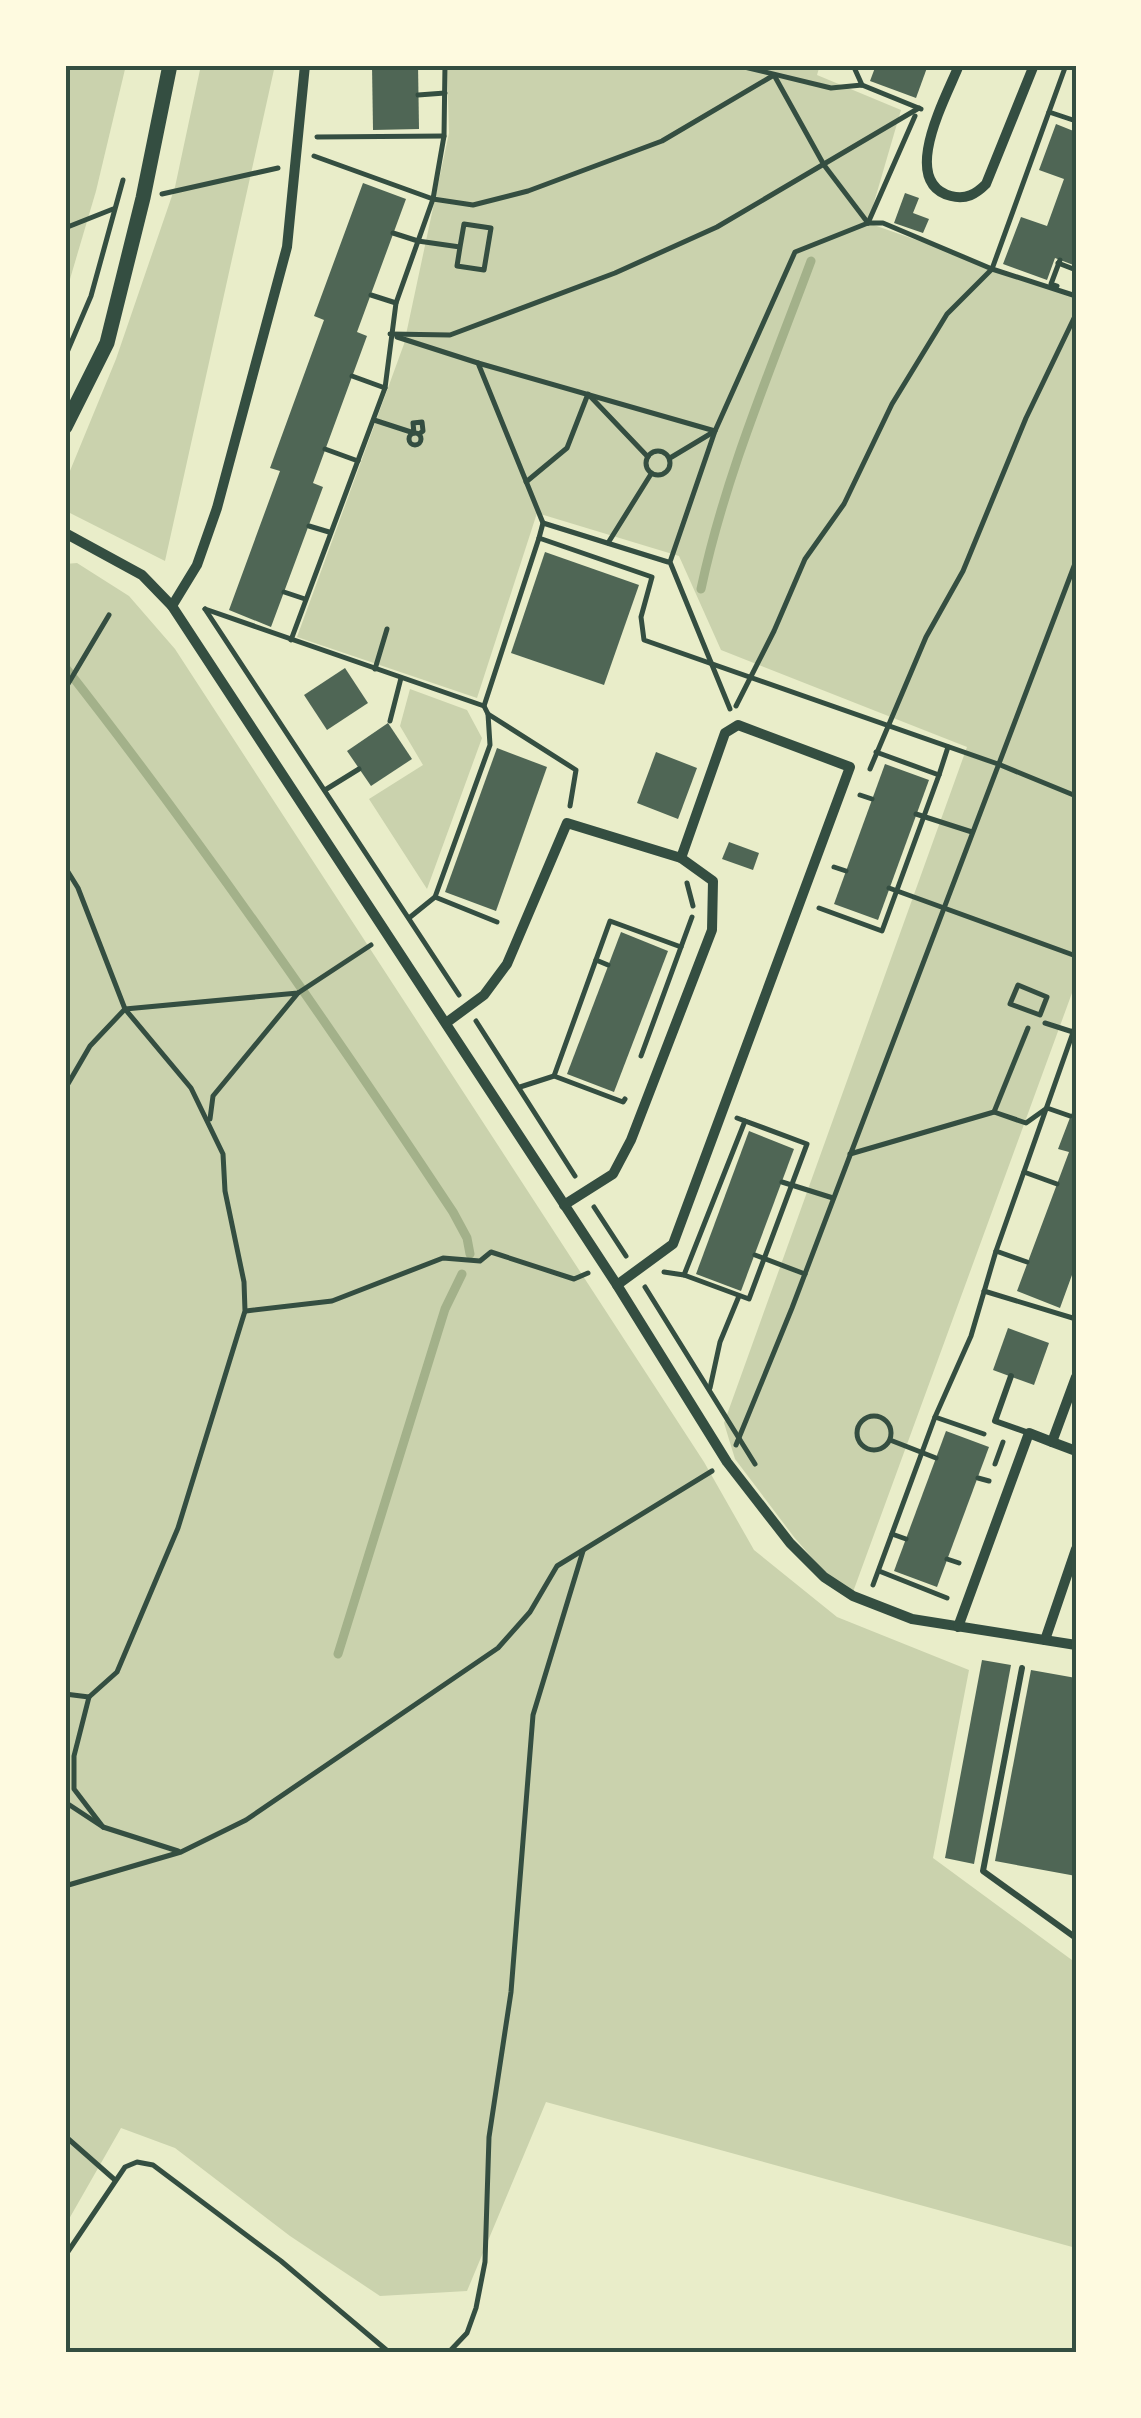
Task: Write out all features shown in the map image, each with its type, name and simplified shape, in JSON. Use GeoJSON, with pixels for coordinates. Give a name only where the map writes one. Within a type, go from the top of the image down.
{"type":"FeatureCollection","features":[{"type":"Feature","properties":{"kind":"street"},"geometry":{"type":"LineString","coordinates":[[65,427],[107,343],[143,198],[170,65]]}},
{"type":"Feature","properties":{"kind":"street"},"geometry":{"type":"LineString","coordinates":[[175,603],[197,566],[287,246],[304,65]]}},
{"type":"Feature","properties":{"kind":"street"},"geometry":{"type":"LineString","coordinates":[[959,65],[924,158],[928,178],[941,192],[955,198],[976,195],[986,184],[1034,65]]}},
{"type":"Feature","properties":{"kind":"street"},"geometry":{"type":"LineString","coordinates":[[65,533],[142,575],[175,603],[726,1462],[790,1543],[824,1577],[853,1596],[898,1613],[958,1627],[1076,1645]]}},
{"type":"Feature","properties":{"kind":"street"},"geometry":{"type":"LineString","coordinates":[[616,1286],[673,1244],[850,767],[738,725],[725,734],[681,858]]}},
{"type":"Feature","properties":{"kind":"street"},"geometry":{"type":"LineString","coordinates":[[446,1023],[484,994],[507,964],[567,824],[681,858],[713,881],[712,930],[622,1157],[612,1174],[564,1205]]}},
{"type":"Feature","properties":{"kind":"street"},"geometry":{"type":"LineString","coordinates":[[1052,1442],[1076,1377]]}},
{"type":"Feature","properties":{"kind":"street"},"geometry":{"type":"LineString","coordinates":[[958,1627],[1029,1433],[1076,1451]]}},
{"type":"Feature","properties":{"kind":"street"},"geometry":{"type":"LineString","coordinates":[[1044,1640],[1076,1549]]}},
{"type":"Feature","properties":{"kind":"lane"},"geometry":{"type":"LineString","coordinates":[[1012,1376],[995,1421],[1029,1433]]}},
{"type":"Feature","properties":{"kind":"lane"},"geometry":{"type":"LineString","coordinates":[[1022,1668],[983,1871],[1076,1938]]}},
{"type":"Feature","properties":{"kind":"path"},"geometry":{"type":"LineString","coordinates":[[290,640],[386,388],[396,303],[432,198],[444,136],[445,65]]}},
{"type":"Feature","properties":{"kind":"path"},"geometry":{"type":"LineString","coordinates":[[736,65],[831,88],[862,85],[940,114]]}},
{"type":"Feature","properties":{"kind":"path"},"geometry":{"type":"LineString","coordinates":[[853,65],[862,85]]}},
{"type":"Feature","properties":{"kind":"path"},"geometry":{"type":"LineString","coordinates":[[1066,65],[992,269],[947,314],[892,404],[844,504],[805,559],[732,713],[670,562],[715,432],[796,252],[868,223],[882,223],[992,269],[1076,292]]}},
{"type":"Feature","properties":{"kind":"path"},"geometry":{"type":"LineString","coordinates":[[774,75],[824,165],[868,223]]}},
{"type":"Feature","properties":{"kind":"path"},"geometry":{"type":"LineString","coordinates":[[296,150],[432,198],[473,205],[528,191],[662,140],[774,75]]}},
{"type":"Feature","properties":{"kind":"path"},"geometry":{"type":"LineString","coordinates":[[418,95],[445,94]]}},
{"type":"Feature","properties":{"kind":"path"},"geometry":{"type":"LineString","coordinates":[[868,223],[924,94]]}},
{"type":"Feature","properties":{"kind":"path"},"geometry":{"type":"LineString","coordinates":[[390,334],[450,335],[615,274],[717,227],[918,108]]}},
{"type":"Feature","properties":{"kind":"path"},"geometry":{"type":"LineString","coordinates":[[1049,112],[1076,121]]}},
{"type":"Feature","properties":{"kind":"path"},"geometry":{"type":"LineString","coordinates":[[298,137],[444,136]]}},
{"type":"Feature","properties":{"kind":"path"},"geometry":{"type":"LineString","coordinates":[[65,357],[91,296],[128,164]]}},
{"type":"Feature","properties":{"kind":"path"},"geometry":{"type":"LineString","coordinates":[[65,228],[143,198],[295,164]]}},
{"type":"Feature","properties":{"kind":"path"},"geometry":{"type":"LineString","coordinates":[[464,224],[491,228],[484,270],[457,266],[460,248],[464,224]]}},
{"type":"Feature","properties":{"kind":"path"},"geometry":{"type":"LineString","coordinates":[[393,233],[460,248]]}},
{"type":"Feature","properties":{"kind":"path"},"geometry":{"type":"LineString","coordinates":[[1076,270],[1059,262],[1051,284],[1076,292]]}},
{"type":"Feature","properties":{"kind":"path"},"geometry":{"type":"LineString","coordinates":[[371,294],[396,303]]}},
{"type":"Feature","properties":{"kind":"path"},"geometry":{"type":"LineString","coordinates":[[886,726],[926,638],[963,571],[1020,432],[1076,314]]}},
{"type":"Feature","properties":{"kind":"path"},"geometry":{"type":"LineString","coordinates":[[390,334],[715,432]]}},
{"type":"Feature","properties":{"kind":"path"},"geometry":{"type":"LineString","coordinates":[[409,918],[436,897],[479,786],[490,744],[484,706],[543,523],[478,363]]}},
{"type":"Feature","properties":{"kind":"path"},"geometry":{"type":"LineString","coordinates":[[352,376],[386,388]]}},
{"type":"Feature","properties":{"kind":"path"},"geometry":{"type":"LineString","coordinates":[[588,394],[648,457]]}},
{"type":"Feature","properties":{"kind":"path"},"geometry":{"type":"LineString","coordinates":[[526,482],[566,448],[588,394]]}},
{"type":"Feature","properties":{"kind":"path"},"geometry":{"type":"LineString","coordinates":[[374,420],[416,433]]}},
{"type":"Feature","properties":{"kind":"path"},"geometry":{"type":"LineString","coordinates":[[670,458],[657,451],[648,457],[646,468],[659,476],[666,473],[670,458],[715,432]]}},
{"type":"Feature","properties":{"kind":"path"},"geometry":{"type":"LineString","coordinates":[[326,449],[358,461]]}},
{"type":"Feature","properties":{"kind":"path"},"geometry":{"type":"LineString","coordinates":[[608,544],[652,474]]}},
{"type":"Feature","properties":{"kind":"path"},"geometry":{"type":"LineString","coordinates":[[543,523],[668,562]]}},
{"type":"Feature","properties":{"kind":"path"},"geometry":{"type":"LineString","coordinates":[[309,526],[329,532]]}},
{"type":"Feature","properties":{"kind":"path"},"geometry":{"type":"LineString","coordinates":[[539,538],[652,577],[640,616],[644,640],[998,764],[1076,796]]}},
{"type":"Feature","properties":{"kind":"path"},"geometry":{"type":"LineString","coordinates":[[65,1886],[181,1852],[246,1820],[498,1648],[530,1612],[557,1566],[726,1462],[805,1274],[1076,561]]}},
{"type":"Feature","properties":{"kind":"path"},"geometry":{"type":"LineString","coordinates":[[284,592],[305,599]]}},
{"type":"Feature","properties":{"kind":"path"},"geometry":{"type":"LineString","coordinates":[[175,603],[484,706]]}},
{"type":"Feature","properties":{"kind":"path"},"geometry":{"type":"LineString","coordinates":[[65,689],[109,615]]}},
{"type":"Feature","properties":{"kind":"path"},"geometry":{"type":"LineString","coordinates":[[374,669],[387,629]]}},
{"type":"Feature","properties":{"kind":"path"},"geometry":{"type":"LineString","coordinates":[[390,721],[401,678]]}},
{"type":"Feature","properties":{"kind":"path"},"geometry":{"type":"LineString","coordinates":[[488,714],[576,770],[567,824]]}},
{"type":"Feature","properties":{"kind":"path"},"geometry":{"type":"LineString","coordinates":[[819,908],[882,931],[892,890],[948,747]]}},
{"type":"Feature","properties":{"kind":"path"},"geometry":{"type":"LineString","coordinates":[[876,752],[939,775]]}},
{"type":"Feature","properties":{"kind":"path"},"geometry":{"type":"LineString","coordinates":[[325,790],[359,769]]}},
{"type":"Feature","properties":{"kind":"path"},"geometry":{"type":"LineString","coordinates":[[860,794],[872,799]]}},
{"type":"Feature","properties":{"kind":"path"},"geometry":{"type":"LineString","coordinates":[[920,816],[972,832]]}},
{"type":"Feature","properties":{"kind":"path"},"geometry":{"type":"LineString","coordinates":[[448,860],[456,862]]}},
{"type":"Feature","properties":{"kind":"path"},"geometry":{"type":"LineString","coordinates":[[65,867],[78,888],[125,1010],[191,1088],[210,1122],[223,1154],[225,1192],[244,1282],[246,1311],[178,1528],[117,1672],[89,1697],[74,1756],[74,1789],[102,1827]]}},
{"type":"Feature","properties":{"kind":"path"},"geometry":{"type":"LineString","coordinates":[[834,867],[846,871]]}},
{"type":"Feature","properties":{"kind":"path"},"geometry":{"type":"LineString","coordinates":[[636,1068],[694,912],[687,883],[674,876]]}},
{"type":"Feature","properties":{"kind":"path"},"geometry":{"type":"LineString","coordinates":[[892,890],[1076,956]]}},
{"type":"Feature","properties":{"kind":"path"},"geometry":{"type":"LineString","coordinates":[[436,897],[498,922]]}},
{"type":"Feature","properties":{"kind":"path"},"geometry":{"type":"LineString","coordinates":[[554,1076],[610,920],[681,947]]}},
{"type":"Feature","properties":{"kind":"path"},"geometry":{"type":"LineString","coordinates":[[210,1122],[213,1096],[302,990],[388,934]]}},
{"type":"Feature","properties":{"kind":"path"},"geometry":{"type":"LineString","coordinates":[[596,960],[608,966]]}},
{"type":"Feature","properties":{"kind":"path"},"geometry":{"type":"LineString","coordinates":[[1018,985],[1047,996],[1040,1015],[1010,1004],[1018,985]]}},
{"type":"Feature","properties":{"kind":"path"},"geometry":{"type":"LineString","coordinates":[[65,1089],[90,1046],[125,1010],[302,990]]}},
{"type":"Feature","properties":{"kind":"path"},"geometry":{"type":"LineString","coordinates":[[1046,1022],[1075,1033]]}},
{"type":"Feature","properties":{"kind":"path"},"geometry":{"type":"LineString","coordinates":[[870,1592],[935,1417],[971,1336],[996,1251],[1076,1024]]}},
{"type":"Feature","properties":{"kind":"path"},"geometry":{"type":"LineString","coordinates":[[994,1112],[1028,1028]]}},
{"type":"Feature","properties":{"kind":"path"},"geometry":{"type":"LineString","coordinates":[[568,1034],[580,1039]]}},
{"type":"Feature","properties":{"kind":"path"},"geometry":{"type":"LineString","coordinates":[[518,1088],[554,1076],[624,1102],[630,1085]]}},
{"type":"Feature","properties":{"kind":"path"},"geometry":{"type":"LineString","coordinates":[[850,1154],[994,1112],[1026,1123],[1047,1108]]}},
{"type":"Feature","properties":{"kind":"path"},"geometry":{"type":"LineString","coordinates":[[1047,1108],[1070,1116]]}},
{"type":"Feature","properties":{"kind":"path"},"geometry":{"type":"LineString","coordinates":[[650,1262],[666,1273],[684,1275],[748,1299],[807,1144],[722,1112]]}},
{"type":"Feature","properties":{"kind":"path"},"geometry":{"type":"LineString","coordinates":[[684,1275],[745,1121]]}},
{"type":"Feature","properties":{"kind":"path"},"geometry":{"type":"LineString","coordinates":[[729,1160],[737,1164]]}},
{"type":"Feature","properties":{"kind":"path"},"geometry":{"type":"LineString","coordinates":[[1024,1172],[1057,1184]]}},
{"type":"Feature","properties":{"kind":"path"},"geometry":{"type":"LineString","coordinates":[[782,1182],[834,1198]]}},
{"type":"Feature","properties":{"kind":"path"},"geometry":{"type":"LineString","coordinates":[[701,1233],[710,1237]]}},
{"type":"Feature","properties":{"kind":"path"},"geometry":{"type":"LineString","coordinates":[[996,1251],[1028,1262]]}},
{"type":"Feature","properties":{"kind":"path"},"geometry":{"type":"LineString","coordinates":[[246,1311],[332,1301],[443,1258],[480,1262],[492,1252],[574,1279],[604,1267]]}},
{"type":"Feature","properties":{"kind":"path"},"geometry":{"type":"LineString","coordinates":[[755,1255],[805,1274]]}},
{"type":"Feature","properties":{"kind":"path"},"geometry":{"type":"LineString","coordinates":[[984,1291],[1076,1320]]}},
{"type":"Feature","properties":{"kind":"path"},"geometry":{"type":"LineString","coordinates":[[710,1388],[720,1342],[739,1296]]}},
{"type":"Feature","properties":{"kind":"path"},"geometry":{"type":"LineString","coordinates":[[877,1416],[889,1425],[890,1440],[879,1449],[864,1447],[858,1427],[863,1420],[877,1416]]}},
{"type":"Feature","properties":{"kind":"path"},"geometry":{"type":"LineString","coordinates":[[935,1417],[986,1435]]}},
{"type":"Feature","properties":{"kind":"path"},"geometry":{"type":"LineString","coordinates":[[740,1436],[761,1474]]}},
{"type":"Feature","properties":{"kind":"path"},"geometry":{"type":"LineString","coordinates":[[890,1440],[936,1458]]}},
{"type":"Feature","properties":{"kind":"path"},"geometry":{"type":"LineString","coordinates":[[978,1478],[988,1482],[1003,1441]]}},
{"type":"Feature","properties":{"kind":"path"},"geometry":{"type":"LineString","coordinates":[[892,1534],[906,1539]]}},
{"type":"Feature","properties":{"kind":"path"},"geometry":{"type":"LineString","coordinates":[[953,1580],[965,1546]]}},
{"type":"Feature","properties":{"kind":"path"},"geometry":{"type":"LineString","coordinates":[[448,2353],[472,2321],[485,2262],[488,2137],[511,1992],[534,1715],[584,1550]]}},
{"type":"Feature","properties":{"kind":"path"},"geometry":{"type":"LineString","coordinates":[[947,1559],[959,1563]]}},
{"type":"Feature","properties":{"kind":"path"},"geometry":{"type":"LineString","coordinates":[[878,1572],[947,1598]]}},
{"type":"Feature","properties":{"kind":"path"},"geometry":{"type":"LineString","coordinates":[[65,1694],[89,1697]]}},
{"type":"Feature","properties":{"kind":"path"},"geometry":{"type":"LineString","coordinates":[[65,1802],[102,1827],[181,1852]]}},
{"type":"Feature","properties":{"kind":"path"},"geometry":{"type":"LineString","coordinates":[[65,2136],[115,2180]]}},
{"type":"Feature","properties":{"kind":"path"},"geometry":{"type":"LineString","coordinates":[[65,2256],[124,2167],[137,2162],[153,2165],[281,2261],[390,2353]]}},
{"type":"Feature","properties":{"kind":"green space"},"geometry":{"type":"Polygon","coordinates":[[[65,65],[126,65],[96,191],[65,296],[65,65]]]}},
{"type":"Feature","properties":{"kind":"green space"},"geometry":{"type":"Polygon","coordinates":[[[201,65],[275,65],[165,561],[66,511],[65,483],[116,359],[175,187],[201,65]]]}},
{"type":"Feature","properties":{"kind":"green space"},"geometry":{"type":"Polygon","coordinates":[[[447,65],[820,65],[817,75],[901,110],[868,223],[1076,296],[1076,982],[853,1592],[826,1574],[794,1537],[735,1459],[724,1423],[967,747],[721,650],[679,556],[537,513],[477,698],[297,637],[404,344],[449,133],[447,65]]]}},
{"type":"Feature","properties":{"kind":"green space"},"geometry":{"type":"Polygon","coordinates":[[[77,563],[129,596],[175,649],[704,1462],[754,1550],[837,1617],[969,1670],[933,1858],[1076,1963],[1076,2248],[546,2102],[467,2291],[380,2296],[290,2236],[175,2148],[121,2128],[65,2226],[65,564],[77,563]]]}},
{"type":"Feature","properties":{"kind":"green space"},"geometry":{"type":"Polygon","coordinates":[[[410,689],[467,710],[482,738],[427,889],[369,799],[423,765],[400,726],[410,689]]]}},
{"type":"Feature","properties":{"kind":"building"},"geometry":{"type":"Polygon","coordinates":[[[372,65],[418,65],[419,129],[373,130],[372,65]]]}},
{"type":"Feature","properties":{"kind":"building"},"geometry":{"type":"Polygon","coordinates":[[[876,65],[928,65],[916,98],[870,81],[876,65]]]}},
{"type":"Feature","properties":{"kind":"building"},"geometry":{"type":"Polygon","coordinates":[[[1056,124],[1076,132],[1076,266],[1055,258],[1047,280],[1003,264],[1021,217],[1047,226],[1064,179],[1039,170],[1056,124]]]}},
{"type":"Feature","properties":{"kind":"building"},"geometry":{"type":"Polygon","coordinates":[[[363,183],[406,199],[357,332],[367,336],[313,483],[323,487],[271,627],[229,610],[280,471],[270,468],[324,320],[314,316],[363,183]]]}},
{"type":"Feature","properties":{"kind":"building"},"geometry":{"type":"Polygon","coordinates":[[[905,193],[919,198],[913,213],[929,219],[923,233],[894,223],[905,193]]]}},
{"type":"Feature","properties":{"kind":"building"},"geometry":{"type":"Polygon","coordinates":[[[545,552],[639,585],[604,685],[511,653],[545,552]]]}},
{"type":"Feature","properties":{"kind":"building"},"geometry":{"type":"Polygon","coordinates":[[[345,668],[368,703],[327,730],[304,695],[345,668]]]}},
{"type":"Feature","properties":{"kind":"building"},"geometry":{"type":"Polygon","coordinates":[[[388,723],[412,759],[371,786],[347,751],[388,723]]]}},
{"type":"Feature","properties":{"kind":"building"},"geometry":{"type":"Polygon","coordinates":[[[497,748],[547,767],[496,911],[445,892],[497,748]]]}},
{"type":"Feature","properties":{"kind":"building"},"geometry":{"type":"Polygon","coordinates":[[[656,752],[697,768],[678,819],[637,803],[656,752]]]}},
{"type":"Feature","properties":{"kind":"building"},"geometry":{"type":"Polygon","coordinates":[[[885,764],[929,780],[878,920],[834,904],[885,764]]]}},
{"type":"Feature","properties":{"kind":"building"},"geometry":{"type":"Polygon","coordinates":[[[729,842],[759,853],[753,870],[722,859],[729,842]]]}},
{"type":"Feature","properties":{"kind":"building"},"geometry":{"type":"Polygon","coordinates":[[[621,932],[668,951],[614,1092],[567,1074],[621,932]]]}},
{"type":"Feature","properties":{"kind":"building"},"geometry":{"type":"Polygon","coordinates":[[[1076,1102],[1076,1264],[1060,1308],[1017,1291],[1069,1152],[1058,1149],[1076,1102]]]}},
{"type":"Feature","properties":{"kind":"building"},"geometry":{"type":"Polygon","coordinates":[[[749,1131],[794,1149],[741,1291],[696,1274],[749,1131]]]}},
{"type":"Feature","properties":{"kind":"building"},"geometry":{"type":"Polygon","coordinates":[[[1008,1328],[1049,1343],[1034,1385],[993,1370],[1008,1328]]]}},
{"type":"Feature","properties":{"kind":"building"},"geometry":{"type":"Polygon","coordinates":[[[946,1431],[989,1447],[937,1587],[894,1571],[946,1431]]]}},
{"type":"Feature","properties":{"kind":"building"},"geometry":{"type":"Polygon","coordinates":[[[982,1660],[1011,1665],[974,1864],[945,1858],[982,1660]]]}},
{"type":"Feature","properties":{"kind":"building"},"geometry":{"type":"Polygon","coordinates":[[[1031,1670],[1076,1678],[1076,1876],[995,1861],[1031,1670]]]}},
{"type":"Feature","properties":{"kind":"waterway"},"geometry":{"type":"LineString","coordinates":[[701,589],[736,464],[811,261]]}},
{"type":"Feature","properties":{"kind":"waterway"},"geometry":{"type":"LineString","coordinates":[[65,667],[167,800],[313,1004],[453,1212],[467,1238],[470,1254]]}},
{"type":"Feature","properties":{"kind":"waterway"},"geometry":{"type":"LineString","coordinates":[[338,1654],[445,1309],[462,1274]]}}]}
